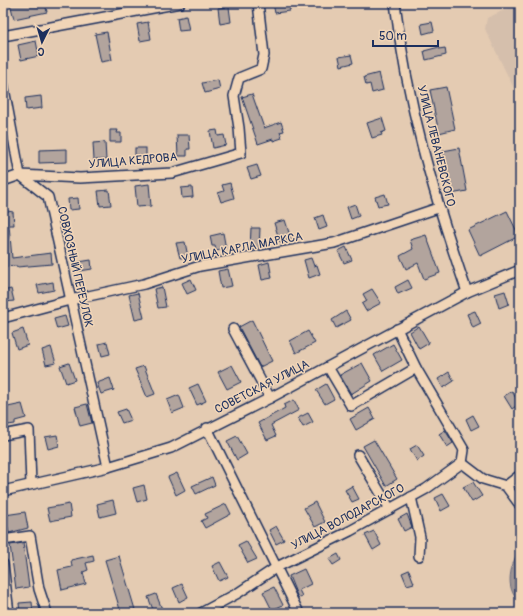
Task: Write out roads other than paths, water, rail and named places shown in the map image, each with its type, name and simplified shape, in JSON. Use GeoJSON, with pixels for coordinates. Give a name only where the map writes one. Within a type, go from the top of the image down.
{"type":"FeatureCollection","features":[{"type":"Feature","properties":{"kind":"street"},"geometry":{"type":"LineString","coordinates":[[3,36],[180,3]]}},
{"type":"Feature","properties":{"kind":"street","name":"УЛИЦА КЕДРОВА"},"geometry":{"type":"LineString","coordinates":[[3,182],[20,175],[80,178],[172,173],[241,153],[234,96],[239,78],[261,69],[264,55],[258,3]]}},
{"type":"Feature","properties":{"kind":"street","name":"УЛИЦА ЛЕВАНЕВСКОГО"},"geometry":{"type":"LineString","coordinates":[[395,3],[412,110],[438,208],[466,292]]}},
{"type":"Feature","properties":{"kind":"street"},"geometry":{"type":"LineString","coordinates":[[3,83],[20,175]]}},
{"type":"Feature","properties":{"kind":"street","name":"СОВХОЗНЫЙ ПЕРЕУЛОК"},"geometry":{"type":"LineString","coordinates":[[20,175],[48,197],[108,467]]}},
{"type":"Feature","properties":{"kind":"street","name":"УЛИЦА КАРЛА МАРКСА"},"geometry":{"type":"LineString","coordinates":[[3,318],[70,300],[144,284],[200,266],[334,243],[438,208]]}},
{"type":"Feature","properties":{"kind":"street","name":"СОВЕТСКАЯ УЛИЦА"},"geometry":{"type":"LineString","coordinates":[[3,491],[108,467],[171,448],[207,428],[270,398],[466,292],[520,270]]}},
{"type":"Feature","properties":{"kind":"street"},"geometry":{"type":"LineString","coordinates":[[233,329],[270,398]]}},
{"type":"Feature","properties":{"kind":"street"},"geometry":{"type":"LineString","coordinates":[[397,329],[416,368],[464,450],[462,463],[484,479],[506,486],[520,505]]}},
{"type":"Feature","properties":{"kind":"street"},"geometry":{"type":"LineString","coordinates":[[328,367],[351,406],[416,368]]}},
{"type":"Feature","properties":{"kind":"street"},"geometry":{"type":"LineString","coordinates":[[207,428],[299,613]]}},
{"type":"Feature","properties":{"kind":"street"},"geometry":{"type":"LineString","coordinates":[[3,436],[30,430],[31,484]]}},
{"type":"Feature","properties":{"kind":"street"},"geometry":{"type":"LineString","coordinates":[[358,455],[390,509]]}},
{"type":"Feature","properties":{"kind":"street","name":"УЛИЦА ВОЛОДАРСКОГО"},"geometry":{"type":"LineString","coordinates":[[201,613],[238,593],[277,568],[426,489],[462,463]]}},
{"type":"Feature","properties":{"kind":"street"},"geometry":{"type":"LineString","coordinates":[[506,486],[520,475]]}},
{"type":"Feature","properties":{"kind":"street"},"geometry":{"type":"LineString","coordinates":[[411,497],[420,537],[419,556]]}},
{"type":"Feature","properties":{"kind":"street"},"geometry":{"type":"LineString","coordinates":[[3,540],[30,536],[39,589],[46,613]]}},
{"type":"Feature","properties":{"kind":"street"},"geometry":{"type":"LineString","coordinates":[[3,564],[9,613]]}}]}
